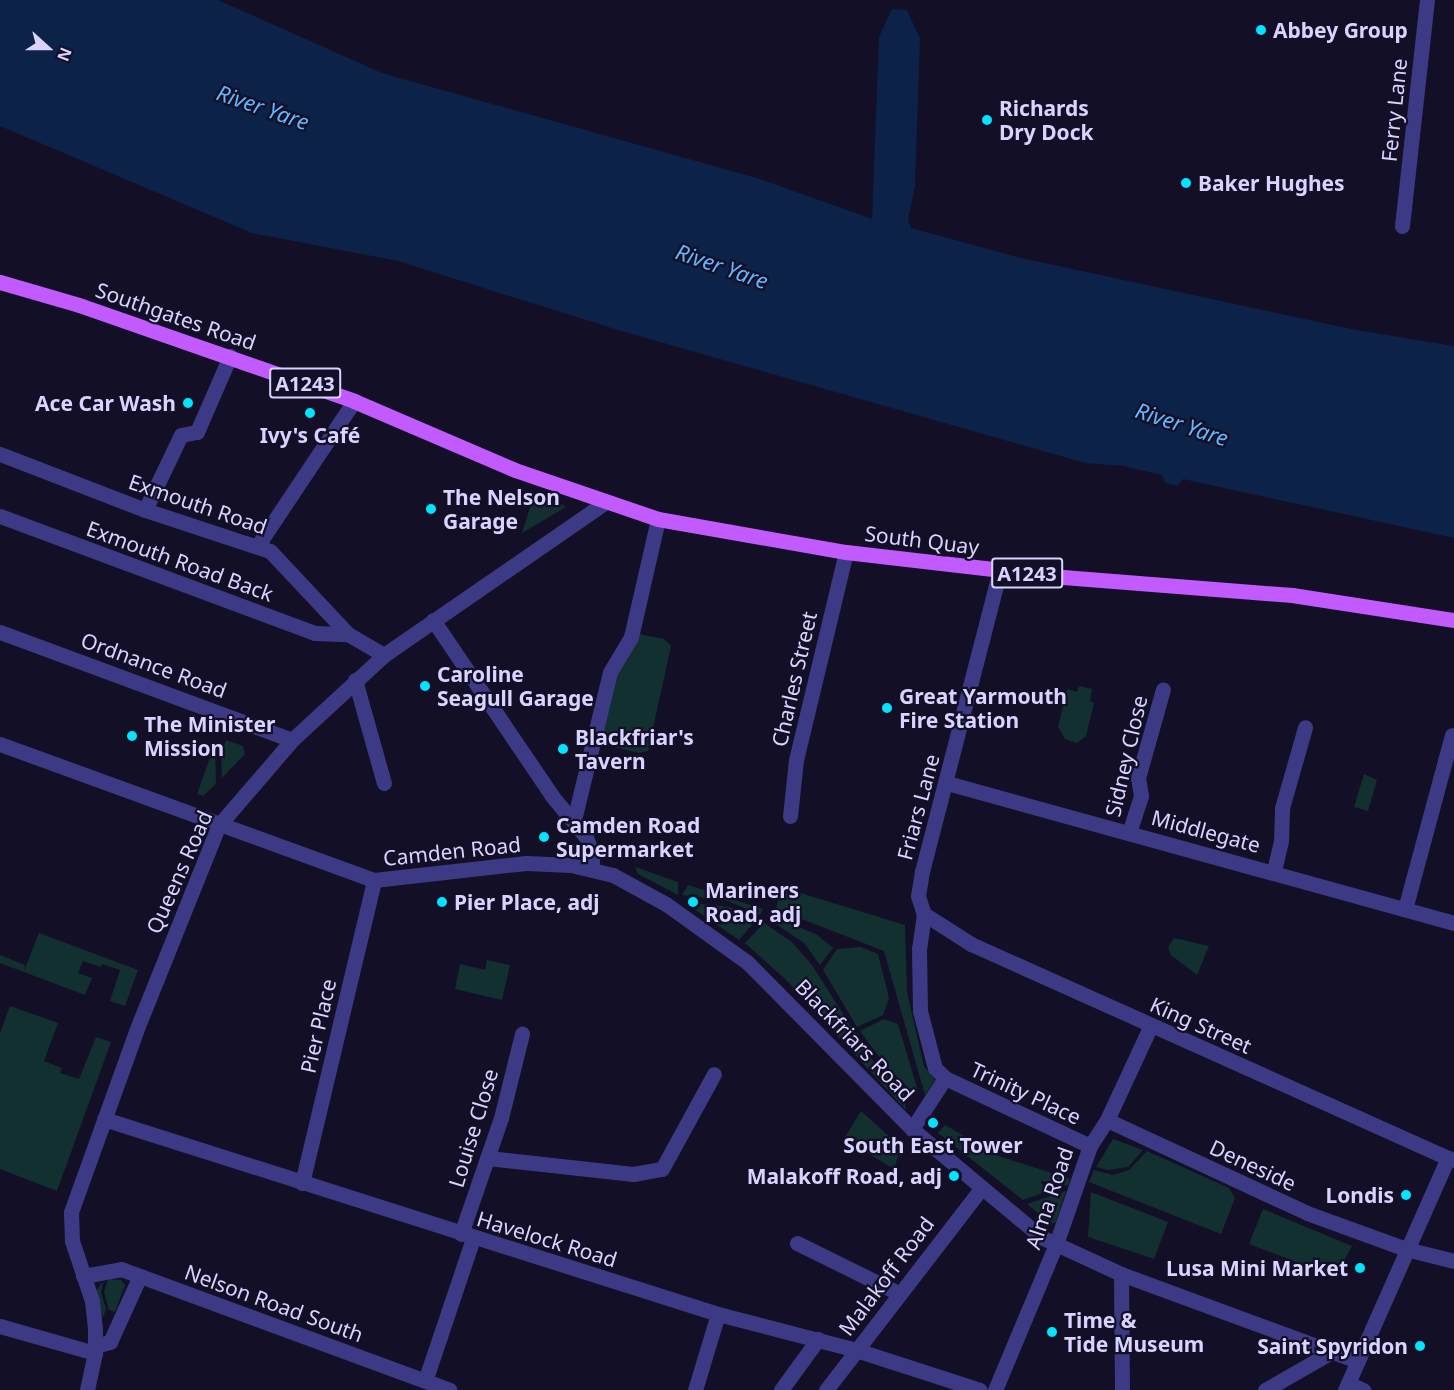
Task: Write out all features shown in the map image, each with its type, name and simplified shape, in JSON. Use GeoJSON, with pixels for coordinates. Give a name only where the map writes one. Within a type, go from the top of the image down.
{"type":"FeatureCollection","features":[{"type":"Feature","properties":{"kind":"main road","name":"Southgates Road"},"geometry":{"type":"LineString","coordinates":[[0,282],[230,356],[354,401],[515,470],[604,503]]}},
{"type":"Feature","properties":{"kind":"main road","name":"South Quay"},"geometry":{"type":"LineString","coordinates":[[604,503],[658,519],[846,552],[1000,570],[1292,595],[1454,620]]}},
{"type":"Feature","properties":{"kind":"street","name":"Ferry Lane"},"geometry":{"type":"LineString","coordinates":[[1402,225],[1427,0]]}},
{"type":"Feature","properties":{"kind":"street"},"geometry":{"type":"LineString","coordinates":[[145,510],[181,435],[197,432],[230,356]]}},
{"type":"Feature","properties":{"kind":"street"},"geometry":{"type":"LineString","coordinates":[[258,545],[354,401]]}},
{"type":"Feature","properties":{"kind":"street","name":"Exmouth Road"},"geometry":{"type":"LineString","coordinates":[[0,454],[145,510],[258,545],[270,551],[348,634],[384,655]]}},
{"type":"Feature","properties":{"kind":"street","name":"Queens Road"},"geometry":{"type":"LineString","coordinates":[[87,1390],[95,1349],[92,1301],[72,1241],[70,1218],[104,1119],[219,825],[292,740],[384,655],[604,503]]}},
{"type":"Feature","properties":{"kind":"street","name":"Exmouth Road Back"},"geometry":{"type":"LineString","coordinates":[[0,516],[314,633],[348,634]]}},
{"type":"Feature","properties":{"kind":"street"},"geometry":{"type":"LineString","coordinates":[[574,820],[610,672],[631,637],[658,519]]}},
{"type":"Feature","properties":{"kind":"street","name":"Charles Street"},"geometry":{"type":"LineString","coordinates":[[790,816],[796,760],[846,552]]}},
{"type":"Feature","properties":{"kind":"street","name":"Friars Lane"},"geometry":{"type":"LineString","coordinates":[[945,1078],[930,1059],[920,1011],[919,948],[929,918],[918,896],[922,871],[1000,570]]}},
{"type":"Feature","properties":{"kind":"street"},"geometry":{"type":"LineString","coordinates":[[432,620],[552,796],[574,820],[589,846],[592,868]]}},
{"type":"Feature","properties":{"kind":"street","name":"Ordnance Road"},"geometry":{"type":"LineString","coordinates":[[0,632],[292,740]]}},
{"type":"Feature","properties":{"kind":"street"},"geometry":{"type":"LineString","coordinates":[[355,680],[384,783]]}},
{"type":"Feature","properties":{"kind":"street","name":"Sidney Close"},"geometry":{"type":"LineString","coordinates":[[1129,833],[1141,796],[1138,778],[1163,689]]}},
{"type":"Feature","properties":{"kind":"street"},"geometry":{"type":"LineString","coordinates":[[1274,871],[1281,841],[1281,808],[1305,727]]}},
{"type":"Feature","properties":{"kind":"street"},"geometry":{"type":"LineString","coordinates":[[1405,909],[1452,735]]}},
{"type":"Feature","properties":{"kind":"street","name":"Camden Road"},"geometry":{"type":"LineString","coordinates":[[0,744],[219,825],[248,831],[374,880],[526,863],[592,868]]}},
{"type":"Feature","properties":{"kind":"street","name":"Middlegate"},"geometry":{"type":"LineString","coordinates":[[946,783],[1274,871],[1454,923]]}},
{"type":"Feature","properties":{"kind":"street","name":"Blackfriars Road"},"geometry":{"type":"LineString","coordinates":[[592,868],[666,904],[748,963],[912,1129],[1041,1237],[1121,1274],[1358,1361]]}},
{"type":"Feature","properties":{"kind":"street","name":"Pier Place"},"geometry":{"type":"LineString","coordinates":[[302,1183],[374,880]]}},
{"type":"Feature","properties":{"kind":"street","name":"King Street"},"geometry":{"type":"LineString","coordinates":[[929,918],[970,944],[1451,1159]]}},
{"type":"Feature","properties":{"kind":"street","name":"Alma Road"},"geometry":{"type":"LineString","coordinates":[[995,1390],[1056,1244],[1090,1146],[1107,1120],[1151,1025]]}},
{"type":"Feature","properties":{"kind":"street","name":"Louise Close"},"geometry":{"type":"LineString","coordinates":[[425,1381],[522,1034]]}},
{"type":"Feature","properties":{"kind":"street"},"geometry":{"type":"LineString","coordinates":[[488,1158],[633,1174],[662,1169],[714,1074]]}},
{"type":"Feature","properties":{"kind":"street"},"geometry":{"type":"LineString","coordinates":[[912,1129],[945,1078]]}},
{"type":"Feature","properties":{"kind":"street","name":"Trinity Place"},"geometry":{"type":"LineString","coordinates":[[945,1078],[1090,1146]]}},
{"type":"Feature","properties":{"kind":"street","name":"Havelock Road"},"geometry":{"type":"LineString","coordinates":[[104,1119],[718,1314],[856,1350],[980,1390]]}},
{"type":"Feature","properties":{"kind":"street","name":"Deneside"},"geometry":{"type":"LineString","coordinates":[[1107,1120],[1307,1213],[1406,1249],[1454,1261]]}},
{"type":"Feature","properties":{"kind":"street"},"geometry":{"type":"LineString","coordinates":[[1363,1390],[1347,1387],[1406,1249],[1451,1159]]}},
{"type":"Feature","properties":{"kind":"street","name":"Malakoff Road"},"geometry":{"type":"LineString","coordinates":[[826,1390],[898,1293],[981,1189]]}},
{"type":"Feature","properties":{"kind":"street"},"geometry":{"type":"LineString","coordinates":[[797,1243],[898,1293]]}},
{"type":"Feature","properties":{"kind":"street","name":"Nelson Road South"},"geometry":{"type":"LineString","coordinates":[[83,1276],[121,1269],[449,1390]]}},
{"type":"Feature","properties":{"kind":"street"},"geometry":{"type":"LineString","coordinates":[[1121,1274],[1122,1390]]}},
{"type":"Feature","properties":{"kind":"street"},"geometry":{"type":"LineString","coordinates":[[0,1326],[95,1349],[110,1342],[140,1276]]}},
{"type":"Feature","properties":{"kind":"street"},"geometry":{"type":"LineString","coordinates":[[695,1390],[718,1314]]}},
{"type":"Feature","properties":{"kind":"street"},"geometry":{"type":"LineString","coordinates":[[781,1390],[818,1339]]}},
{"type":"Feature","properties":{"kind":"street"},"geometry":{"type":"LineString","coordinates":[[1265,1390],[1332,1351]]}},
{"type":"Feature","properties":{"kind":"green space"},"geometry":{"type":"Polygon","coordinates":[[[535,492],[566,507],[522,533],[535,492]]]}},
{"type":"Feature","properties":{"kind":"green space"},"geometry":{"type":"Polygon","coordinates":[[[639,634],[664,639],[671,646],[648,751],[639,753],[598,743],[615,672],[639,634]]]}},
{"type":"Feature","properties":{"kind":"green space"},"geometry":{"type":"Polygon","coordinates":[[[1079,686],[1092,689],[1090,701],[1094,703],[1086,736],[1077,743],[1065,739],[1058,727],[1067,689],[1077,692],[1079,686]]]}},
{"type":"Feature","properties":{"kind":"green space"},"geometry":{"type":"Polygon","coordinates":[[[226,740],[243,746],[245,754],[222,778],[221,753],[226,740]]]}},
{"type":"Feature","properties":{"kind":"green space"},"geometry":{"type":"Polygon","coordinates":[[[215,744],[216,784],[203,796],[197,794],[215,744]]]}},
{"type":"Feature","properties":{"kind":"green space"},"geometry":{"type":"Polygon","coordinates":[[[1364,774],[1377,780],[1368,811],[1354,807],[1364,774]]]}},
{"type":"Feature","properties":{"kind":"green space"},"geometry":{"type":"Polygon","coordinates":[[[635,867],[678,882],[678,895],[638,874],[635,867]]]}},
{"type":"Feature","properties":{"kind":"green space"},"geometry":{"type":"Polygon","coordinates":[[[688,885],[763,909],[760,915],[728,901],[682,895],[688,885]]]}},
{"type":"Feature","properties":{"kind":"green space"},"geometry":{"type":"Polygon","coordinates":[[[781,887],[905,925],[907,992],[924,1066],[935,1080],[925,1095],[884,951],[776,909],[781,887]]]}},
{"type":"Feature","properties":{"kind":"green space"},"geometry":{"type":"Polygon","coordinates":[[[684,902],[729,907],[757,919],[739,940],[684,902]]]}},
{"type":"Feature","properties":{"kind":"green space"},"geometry":{"type":"Polygon","coordinates":[[[770,916],[816,934],[833,948],[820,965],[804,943],[768,919],[770,916]]]}},
{"type":"Feature","properties":{"kind":"green space"},"geometry":{"type":"Polygon","coordinates":[[[764,923],[792,942],[812,965],[875,1064],[904,1093],[906,1110],[786,980],[745,943],[764,923]]]}},
{"type":"Feature","properties":{"kind":"green space"},"geometry":{"type":"Polygon","coordinates":[[[39,933],[138,970],[125,1006],[110,1001],[120,970],[83,961],[78,973],[92,978],[85,995],[0,963],[0,955],[25,965],[24,971],[39,933]]]}},
{"type":"Feature","properties":{"kind":"green space"},"geometry":{"type":"Polygon","coordinates":[[[1174,938],[1209,946],[1197,975],[1171,955],[1168,947],[1174,938]]]}},
{"type":"Feature","properties":{"kind":"green space"},"geometry":{"type":"Polygon","coordinates":[[[861,947],[878,954],[889,998],[883,1015],[857,1027],[823,970],[837,949],[861,947]]]}},
{"type":"Feature","properties":{"kind":"green space"},"geometry":{"type":"Polygon","coordinates":[[[487,960],[510,965],[502,1000],[455,989],[460,964],[485,970],[487,960]]]}},
{"type":"Feature","properties":{"kind":"green space"},"geometry":{"type":"Polygon","coordinates":[[[10,1006],[58,1023],[44,1061],[62,1068],[60,1073],[79,1079],[96,1037],[111,1042],[57,1191],[0,1169],[0,1033],[10,1006]]]}},
{"type":"Feature","properties":{"kind":"green space"},"geometry":{"type":"Polygon","coordinates":[[[884,1019],[898,1024],[918,1091],[915,1094],[885,1065],[860,1031],[884,1019]]]}},
{"type":"Feature","properties":{"kind":"green space"},"geometry":{"type":"Polygon","coordinates":[[[861,1111],[901,1147],[894,1169],[844,1139],[861,1111]]]}},
{"type":"Feature","properties":{"kind":"green space"},"geometry":{"type":"Polygon","coordinates":[[[945,1125],[999,1156],[1070,1179],[1068,1186],[1041,1181],[1046,1192],[1023,1200],[938,1133],[945,1125]]]}},
{"type":"Feature","properties":{"kind":"green space"},"geometry":{"type":"Polygon","coordinates":[[[1113,1139],[1143,1150],[1128,1167],[1108,1170],[1096,1167],[1113,1139]]]}},
{"type":"Feature","properties":{"kind":"green space"},"geometry":{"type":"Polygon","coordinates":[[[1147,1151],[1229,1188],[1235,1198],[1221,1234],[1089,1182],[1094,1170],[1113,1175],[1129,1170],[1147,1151]]]}},
{"type":"Feature","properties":{"kind":"green space"},"geometry":{"type":"Polygon","coordinates":[[[1066,1191],[1056,1222],[1051,1224],[1027,1204],[1066,1191]]]}},
{"type":"Feature","properties":{"kind":"green space"},"geometry":{"type":"Polygon","coordinates":[[[1091,1192],[1168,1222],[1154,1259],[1088,1237],[1091,1192]]]}},
{"type":"Feature","properties":{"kind":"green space"},"geometry":{"type":"Polygon","coordinates":[[[1263,1209],[1352,1246],[1340,1268],[1332,1265],[1328,1274],[1249,1244],[1263,1209]]]}},
{"type":"Feature","properties":{"kind":"green space"},"geometry":{"type":"Polygon","coordinates":[[[108,1279],[121,1280],[125,1285],[115,1312],[109,1310],[104,1292],[108,1279]]]}},
{"type":"Feature","properties":{"kind":"green space"},"geometry":{"type":"Polygon","coordinates":[[[103,1281],[101,1293],[106,1309],[103,1318],[96,1291],[103,1281]]]}},
{"type":"Feature","properties":{"kind":"water","name":"River Yare"},"geometry":{"type":"Polygon","coordinates":[[[0,0],[218,0],[382,73],[760,179],[872,219],[879,37],[892,9],[907,10],[920,39],[915,185],[908,220],[911,228],[1017,257],[1356,330],[1454,346],[1454,538],[1183,479],[1178,486],[1165,483],[1162,475],[1123,466],[1085,463],[618,330],[398,261],[252,233],[0,126],[0,0]]]}},
{"type":"Feature","properties":{"kind":"place","name":"Abbey Group"},"geometry":{"type":"Point","coordinates":[1261,30]}},
{"type":"Feature","properties":{"kind":"place","name":"Richards Dry Dock"},"geometry":{"type":"Point","coordinates":[987,120]}},
{"type":"Feature","properties":{"kind":"place","name":"Baker Hughes"},"geometry":{"type":"Point","coordinates":[1186,183]}},
{"type":"Feature","properties":{"kind":"place","name":"Ace Car Wash"},"geometry":{"type":"Point","coordinates":[188,403]}},
{"type":"Feature","properties":{"kind":"place","name":"Ivy's Café"},"geometry":{"type":"Point","coordinates":[310,413]}},
{"type":"Feature","properties":{"kind":"place","name":"The Nelson Garage"},"geometry":{"type":"Point","coordinates":[431,509]}},
{"type":"Feature","properties":{"kind":"place","name":"Caroline Seagull Garage"},"geometry":{"type":"Point","coordinates":[425,686]}},
{"type":"Feature","properties":{"kind":"place","name":"Great Yarmouth Fire Station"},"geometry":{"type":"Point","coordinates":[887,708]}},
{"type":"Feature","properties":{"kind":"place","name":"The Minister Mission"},"geometry":{"type":"Point","coordinates":[132,736]}},
{"type":"Feature","properties":{"kind":"place","name":"Blackfriar's Tavern"},"geometry":{"type":"Point","coordinates":[563,749]}},
{"type":"Feature","properties":{"kind":"place","name":"Camden Road Supermarket"},"geometry":{"type":"Point","coordinates":[544,837]}},
{"type":"Feature","properties":{"kind":"place","name":"Pier Place, adj"},"geometry":{"type":"Point","coordinates":[442,902]}},
{"type":"Feature","properties":{"kind":"place","name":"Mariners Road, adj"},"geometry":{"type":"Point","coordinates":[693,902]}},
{"type":"Feature","properties":{"kind":"place","name":"South East Tower"},"geometry":{"type":"Point","coordinates":[933,1123]}},
{"type":"Feature","properties":{"kind":"place","name":"Malakoff Road, adj"},"geometry":{"type":"Point","coordinates":[954,1176]}},
{"type":"Feature","properties":{"kind":"place","name":"Londis"},"geometry":{"type":"Point","coordinates":[1406,1195]}},
{"type":"Feature","properties":{"kind":"place","name":"Lusa Mini Market"},"geometry":{"type":"Point","coordinates":[1360,1268]}},
{"type":"Feature","properties":{"kind":"place","name":"Time & Tide Museum"},"geometry":{"type":"Point","coordinates":[1052,1332]}},
{"type":"Feature","properties":{"kind":"place","name":"Saint Spyridon"},"geometry":{"type":"Point","coordinates":[1420,1346]}}]}
